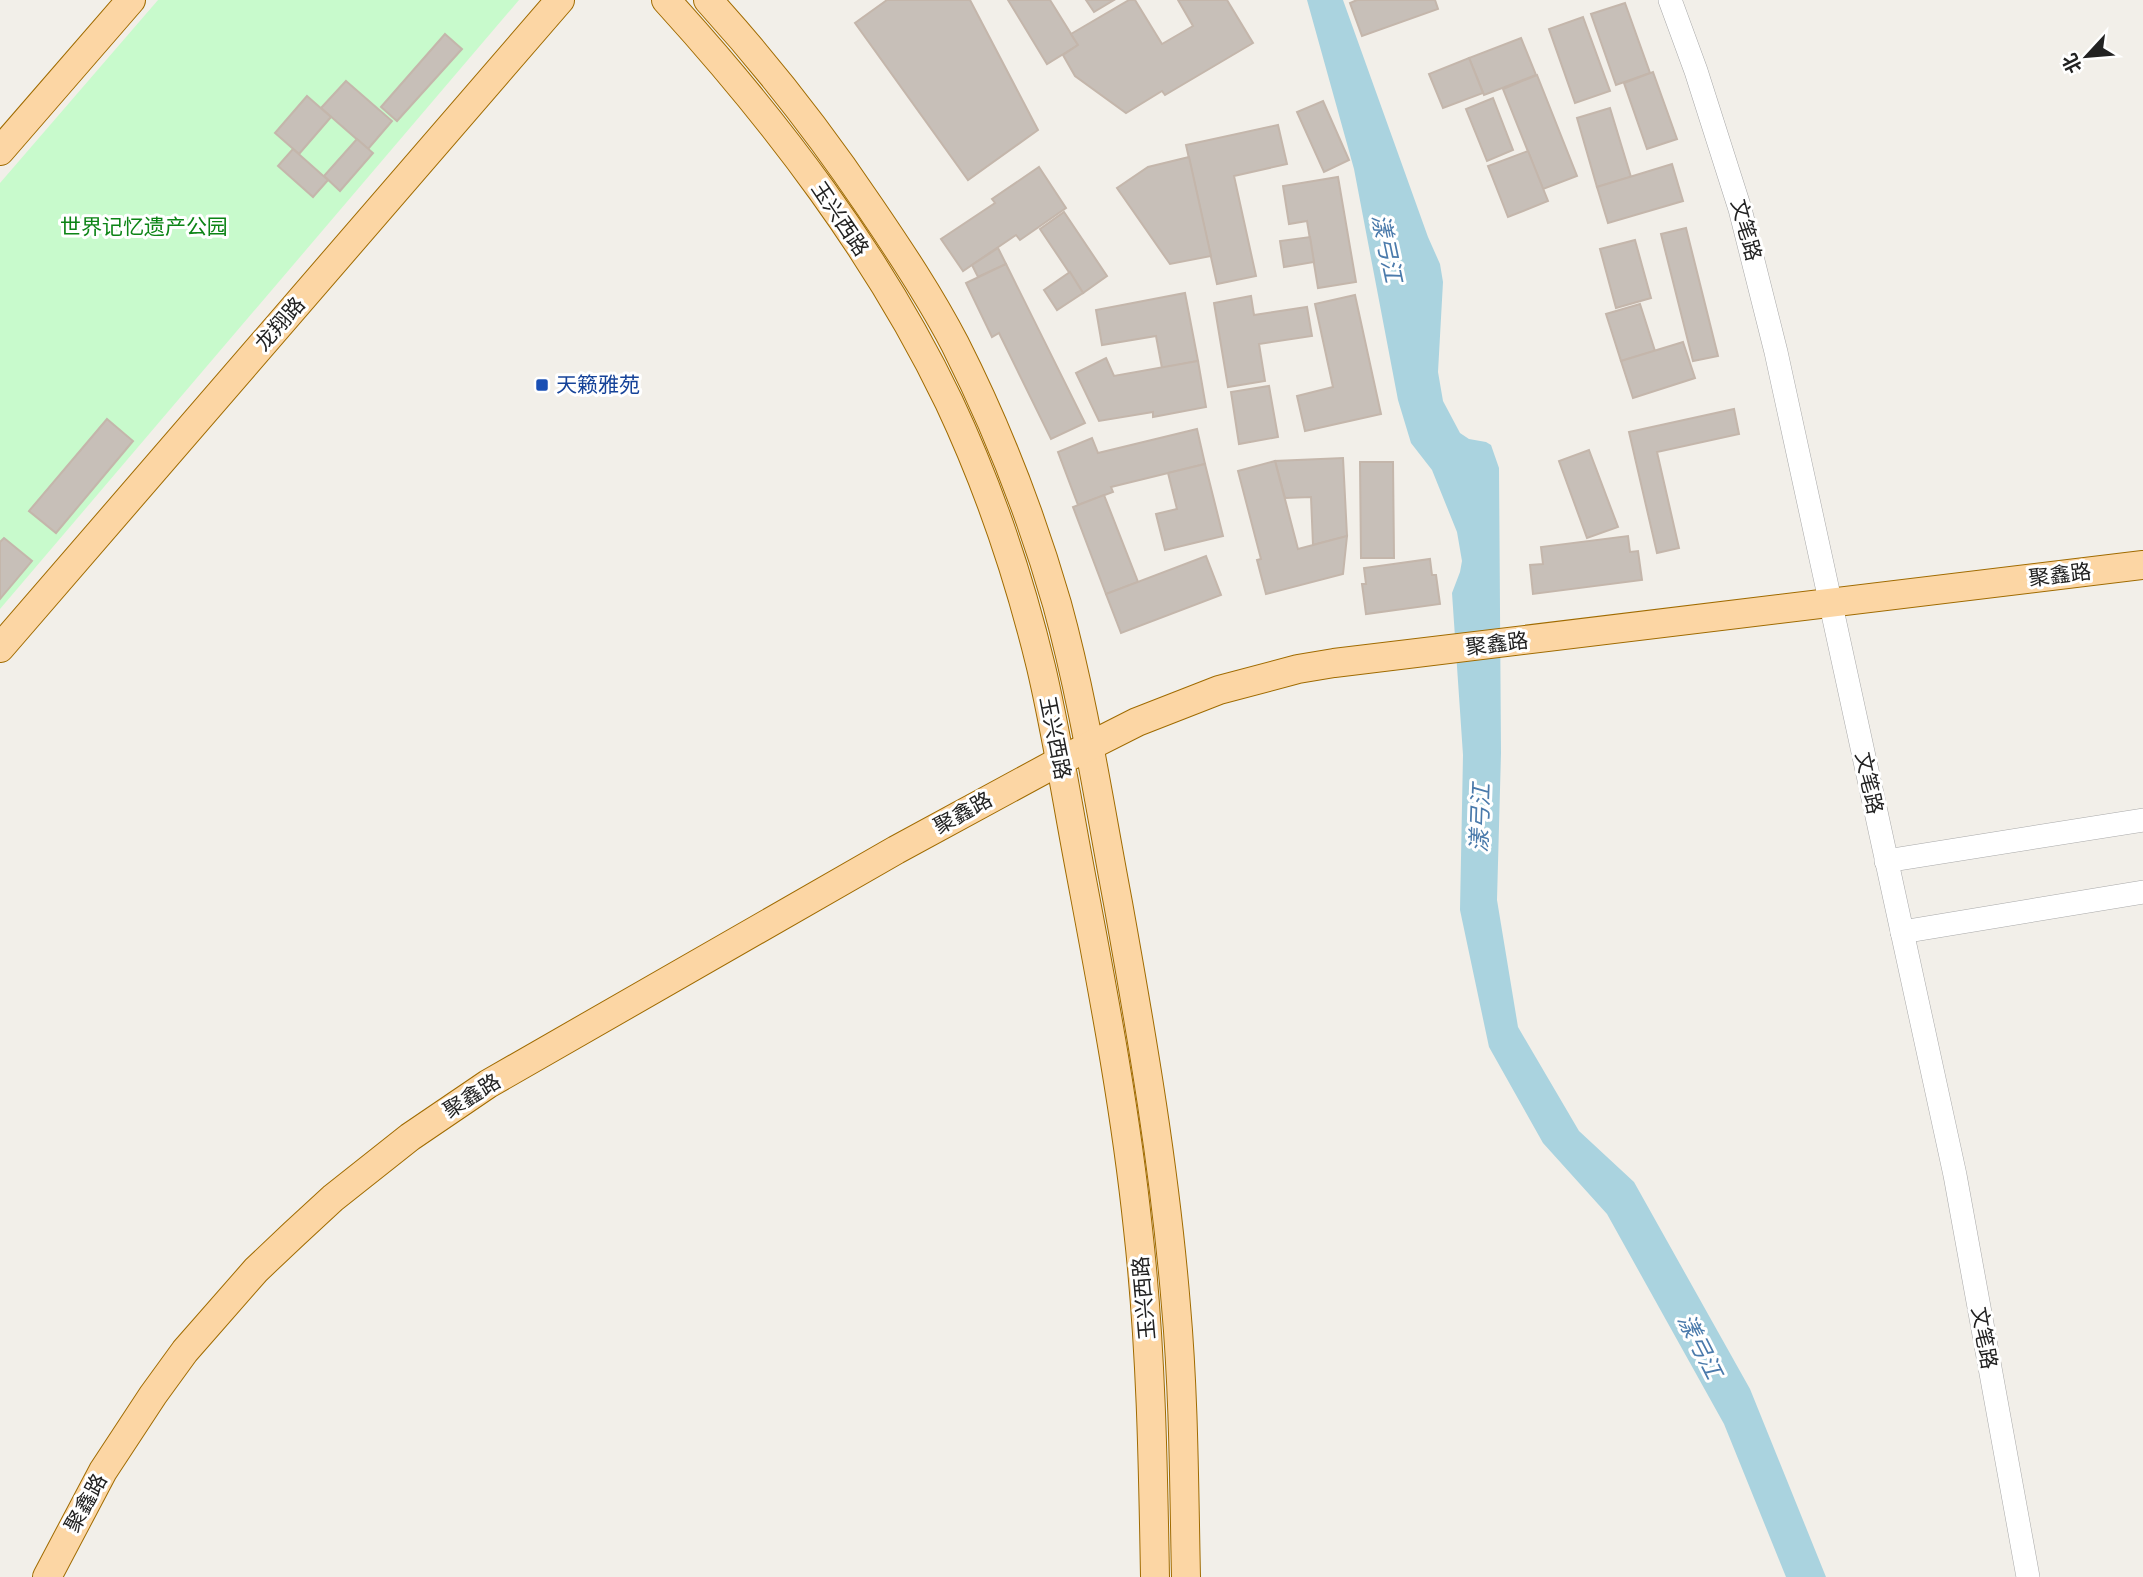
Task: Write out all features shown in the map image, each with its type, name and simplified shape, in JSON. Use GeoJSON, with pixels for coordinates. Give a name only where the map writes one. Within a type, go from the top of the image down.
{"type":"FeatureCollection","features":[{"type":"Feature","properties":{"kind":"main road"},"geometry":{"type":"LineString","coordinates":[[0,151],[131,0]]}},
{"type":"Feature","properties":{"kind":"main road","name":"龙翔路"},"geometry":{"type":"LineString","coordinates":[[0,649],[560,0]]}},
{"type":"Feature","properties":{"kind":"main road","name":"玉兴西路"},"geometry":{"type":"LineString","coordinates":[[666,0],[710,48],[791,148],[863,251],[925,355],[973,456],[1012,561],[1041,669],[1114,1057],[1138,1228],[1151,1396],[1155,1577]]}},
{"type":"Feature","properties":{"kind":"main road","name":"玉兴西路"},"geometry":{"type":"LineString","coordinates":[[708,0],[775,78],[854,183],[895,244],[953,340],[1002,444],[1041,552],[1072,662],[1145,1052],[1166,1200],[1182,1395],[1186,1577]]}},
{"type":"Feature","properties":{"kind":"main road","name":"聚鑫路"},"geometry":{"type":"LineString","coordinates":[[47,1577],[115,1452],[185,1351],[256,1270],[313,1216],[373,1165],[488,1084],[908,844],[1090,756],[1178,704],[1262,678],[1334,663],[1451,659],[1832,612],[2143,565]]}},
{"type":"Feature","properties":{"kind":"main road","name":"聚鑫路"},"geometry":{"type":"LineString","coordinates":[[1832,612],[2143,584]]}},
{"type":"Feature","properties":{"kind":"main road","name":"聚鑫路"},"geometry":{"type":"LineString","coordinates":[[68,1577],[119,1481],[200,1363],[269,1283],[345,1212],[384,1180],[498,1100],[917,859],[1061,771]]}},
{"type":"Feature","properties":{"kind":"street","name":"文笔路"},"geometry":{"type":"LineString","coordinates":[[1670,0],[1719,138],[1747,233],[1776,352],[1955,1175],[2028,1577]]}},
{"type":"Feature","properties":{"kind":"street"},"geometry":{"type":"LineString","coordinates":[[1886,861],[2143,820]]}},
{"type":"Feature","properties":{"kind":"street"},"geometry":{"type":"LineString","coordinates":[[1902,932],[2143,892]]}},
{"type":"Feature","properties":{"kind":"green space","name":"世界记忆遗产公园"},"geometry":{"type":"Polygon","coordinates":[[[158,0],[519,0],[0,609],[0,183],[158,0]]]}},
{"type":"Feature","properties":{"kind":"water","name":"漾弓江"},"geometry":{"type":"Polygon","coordinates":[[[1307,0],[1343,0],[1440,264],[1443,282],[1438,372],[1443,401],[1460,433],[1469,439],[1491,445],[1499,468],[1501,753],[1497,900],[1518,1027],[1579,1131],[1634,1182],[1750,1389],[1826,1577],[1786,1577],[1724,1424],[1607,1214],[1543,1143],[1489,1047],[1460,910],[1463,755],[1452,593],[1462,561],[1457,532],[1432,470],[1411,443],[1398,400],[1354,169],[1307,0]]]}},
{"type":"Feature","properties":{"kind":"building"},"geometry":{"type":"Polygon","coordinates":[[[887,0],[970,0],[1038,130],[968,180],[855,23],[887,0]]]}},
{"type":"Feature","properties":{"kind":"building"},"geometry":{"type":"Polygon","coordinates":[[[1008,0],[1050,0],[1078,45],[1047,64],[1008,0]]]}},
{"type":"Feature","properties":{"kind":"building"},"geometry":{"type":"Polygon","coordinates":[[[1086,0],[1114,0],[1094,12],[1086,0]]]}},
{"type":"Feature","properties":{"kind":"building"},"geometry":{"type":"Polygon","coordinates":[[[1129,0],[1135,0],[1162,44],[1193,26],[1178,0],[1227,0],[1253,43],[1165,95],[1162,91],[1126,113],[1075,76],[1063,55],[1078,45],[1071,34],[1129,0]]]}},
{"type":"Feature","properties":{"kind":"building"},"geometry":{"type":"Polygon","coordinates":[[[1357,0],[1435,0],[1438,9],[1362,36],[1350,3],[1357,0]]]}},
{"type":"Feature","properties":{"kind":"building"},"geometry":{"type":"Polygon","coordinates":[[[1625,3],[1650,73],[1616,85],[1591,14],[1625,3]]]}},
{"type":"Feature","properties":{"kind":"building"},"geometry":{"type":"Polygon","coordinates":[[[1583,17],[1610,91],[1575,103],[1549,29],[1583,17]]]}},
{"type":"Feature","properties":{"kind":"building"},"geometry":{"type":"Polygon","coordinates":[[[445,34],[462,49],[397,121],[381,107],[445,34]]]}},
{"type":"Feature","properties":{"kind":"building"},"geometry":{"type":"Polygon","coordinates":[[[1521,38],[1536,75],[1484,95],[1469,58],[1521,38]]]}},
{"type":"Feature","properties":{"kind":"building"},"geometry":{"type":"Polygon","coordinates":[[[1469,58],[1483,93],[1443,108],[1429,74],[1469,58]]]}},
{"type":"Feature","properties":{"kind":"building"},"geometry":{"type":"Polygon","coordinates":[[[1653,72],[1677,139],[1647,149],[1624,83],[1653,72]]]}},
{"type":"Feature","properties":{"kind":"building"},"geometry":{"type":"Polygon","coordinates":[[[1537,75],[1577,176],[1543,189],[1503,89],[1537,75]]]}},
{"type":"Feature","properties":{"kind":"building"},"geometry":{"type":"Polygon","coordinates":[[[346,81],[392,121],[368,149],[321,108],[346,81]]]}},
{"type":"Feature","properties":{"kind":"building"},"geometry":{"type":"Polygon","coordinates":[[[307,96],[331,117],[299,154],[275,133],[307,96]]]}},
{"type":"Feature","properties":{"kind":"building"},"geometry":{"type":"Polygon","coordinates":[[[1493,98],[1513,150],[1487,161],[1466,109],[1493,98]]]}},
{"type":"Feature","properties":{"kind":"building"},"geometry":{"type":"Polygon","coordinates":[[[1323,101],[1349,160],[1324,172],[1297,112],[1323,101]]]}},
{"type":"Feature","properties":{"kind":"building"},"geometry":{"type":"Polygon","coordinates":[[[1610,108],[1631,177],[1597,187],[1577,118],[1610,108]]]}},
{"type":"Feature","properties":{"kind":"building"},"geometry":{"type":"Polygon","coordinates":[[[1278,125],[1287,164],[1234,176],[1256,276],[1217,284],[1186,145],[1278,125]]]}},
{"type":"Feature","properties":{"kind":"building"},"geometry":{"type":"Polygon","coordinates":[[[357,139],[373,153],[340,191],[324,176],[357,139]]]}},
{"type":"Feature","properties":{"kind":"building"},"geometry":{"type":"Polygon","coordinates":[[[293,149],[328,180],[313,197],[278,166],[293,149]]]}},
{"type":"Feature","properties":{"kind":"building"},"geometry":{"type":"Polygon","coordinates":[[[1528,151],[1548,201],[1508,217],[1488,166],[1528,151]]]}},
{"type":"Feature","properties":{"kind":"building"},"geometry":{"type":"Polygon","coordinates":[[[1189,157],[1211,256],[1170,264],[1117,188],[1148,167],[1189,157]]]}},
{"type":"Feature","properties":{"kind":"building"},"geometry":{"type":"Polygon","coordinates":[[[1672,164],[1683,201],[1608,223],[1597,187],[1672,164]]]}},
{"type":"Feature","properties":{"kind":"building"},"geometry":{"type":"Polygon","coordinates":[[[1039,167],[1066,208],[1020,240],[1016,235],[963,271],[941,239],[995,203],[992,199],[1039,167]]]}},
{"type":"Feature","properties":{"kind":"building"},"geometry":{"type":"Polygon","coordinates":[[[1338,177],[1356,282],[1318,288],[1307,221],[1289,224],[1283,186],[1338,177]]]}},
{"type":"Feature","properties":{"kind":"building"},"geometry":{"type":"Polygon","coordinates":[[[1064,212],[1107,276],[1083,293],[1040,229],[1064,212]]]}},
{"type":"Feature","properties":{"kind":"building"},"geometry":{"type":"Polygon","coordinates":[[[1686,228],[1718,356],[1693,361],[1661,234],[1686,228]]]}},
{"type":"Feature","properties":{"kind":"building"},"geometry":{"type":"Polygon","coordinates":[[[1310,237],[1314,262],[1284,267],[1280,241],[1310,237]]]}},
{"type":"Feature","properties":{"kind":"building"},"geometry":{"type":"Polygon","coordinates":[[[1635,240],[1651,298],[1616,308],[1600,249],[1635,240]]]}},
{"type":"Feature","properties":{"kind":"building"},"geometry":{"type":"Polygon","coordinates":[[[998,248],[1006,264],[978,277],[972,265],[998,248]]]}},
{"type":"Feature","properties":{"kind":"building"},"geometry":{"type":"Polygon","coordinates":[[[1006,264],[1085,423],[1051,439],[999,333],[992,337],[966,283],[1006,264]]]}},
{"type":"Feature","properties":{"kind":"building"},"geometry":{"type":"Polygon","coordinates":[[[1070,272],[1083,293],[1057,310],[1044,290],[1070,272]]]}},
{"type":"Feature","properties":{"kind":"building"},"geometry":{"type":"Polygon","coordinates":[[[1185,293],[1198,361],[1162,368],[1156,336],[1102,345],[1096,310],[1185,293]]]}},
{"type":"Feature","properties":{"kind":"building"},"geometry":{"type":"Polygon","coordinates":[[[1355,295],[1381,414],[1305,431],[1297,396],[1333,387],[1315,304],[1355,295]]]}},
{"type":"Feature","properties":{"kind":"building"},"geometry":{"type":"Polygon","coordinates":[[[1251,296],[1254,315],[1307,307],[1312,336],[1259,344],[1265,381],[1228,387],[1214,303],[1251,296]]]}},
{"type":"Feature","properties":{"kind":"building"},"geometry":{"type":"Polygon","coordinates":[[[1640,304],[1655,351],[1621,361],[1606,314],[1640,304]]]}},
{"type":"Feature","properties":{"kind":"building"},"geometry":{"type":"Polygon","coordinates":[[[1683,342],[1695,378],[1633,398],[1621,361],[1683,342]]]}},
{"type":"Feature","properties":{"kind":"building"},"geometry":{"type":"Polygon","coordinates":[[[1106,358],[1114,376],[1198,361],[1206,407],[1153,417],[1153,412],[1099,421],[1076,373],[1106,358]]]}},
{"type":"Feature","properties":{"kind":"building"},"geometry":{"type":"Polygon","coordinates":[[[1269,386],[1278,437],[1239,444],[1231,392],[1269,386]]]}},
{"type":"Feature","properties":{"kind":"building"},"geometry":{"type":"Polygon","coordinates":[[[1734,409],[1739,434],[1657,452],[1679,548],[1657,553],[1629,432],[1734,409]]]}},
{"type":"Feature","properties":{"kind":"building"},"geometry":{"type":"Polygon","coordinates":[[[107,419],[133,441],[56,533],[29,511],[107,419]]]}},
{"type":"Feature","properties":{"kind":"building"},"geometry":{"type":"Polygon","coordinates":[[[1197,429],[1205,464],[1111,487],[1113,492],[1078,505],[1058,452],[1092,438],[1098,453],[1197,429]]]}},
{"type":"Feature","properties":{"kind":"building"},"geometry":{"type":"Polygon","coordinates":[[[1589,450],[1618,527],[1587,538],[1559,461],[1589,450]]]}},
{"type":"Feature","properties":{"kind":"building"},"geometry":{"type":"Polygon","coordinates":[[[1343,458],[1347,536],[1313,545],[1311,497],[1285,498],[1275,461],[1343,458]]]}},
{"type":"Feature","properties":{"kind":"building"},"geometry":{"type":"Polygon","coordinates":[[[1275,461],[1298,549],[1347,536],[1343,574],[1266,594],[1257,560],[1261,559],[1238,471],[1275,461]]]}},
{"type":"Feature","properties":{"kind":"building"},"geometry":{"type":"Polygon","coordinates":[[[1360,462],[1393,462],[1394,558],[1361,558],[1360,462]]]}},
{"type":"Feature","properties":{"kind":"building"},"geometry":{"type":"Polygon","coordinates":[[[1205,464],[1223,536],[1165,550],[1156,514],[1177,509],[1168,473],[1205,464]]]}},
{"type":"Feature","properties":{"kind":"building"},"geometry":{"type":"Polygon","coordinates":[[[1104,495],[1138,582],[1106,594],[1073,507],[1104,495]]]}},
{"type":"Feature","properties":{"kind":"building"},"geometry":{"type":"Polygon","coordinates":[[[1628,536],[1630,552],[1638,551],[1642,580],[1533,594],[1530,565],[1543,564],[1541,547],[1628,536]]]}},
{"type":"Feature","properties":{"kind":"building"},"geometry":{"type":"Polygon","coordinates":[[[4,538],[32,561],[0,599],[0,542],[4,538]]]}},
{"type":"Feature","properties":{"kind":"building"},"geometry":{"type":"Polygon","coordinates":[[[1206,556],[1221,595],[1121,633],[1106,594],[1206,556]]]}},
{"type":"Feature","properties":{"kind":"building"},"geometry":{"type":"Polygon","coordinates":[[[1430,559],[1432,575],[1436,575],[1440,604],[1366,614],[1362,584],[1366,584],[1364,568],[1430,559]]]}},
{"type":"Feature","properties":{"kind":"place","name":"天籁雅苑"},"geometry":{"type":"Point","coordinates":[542,385]}}]}
